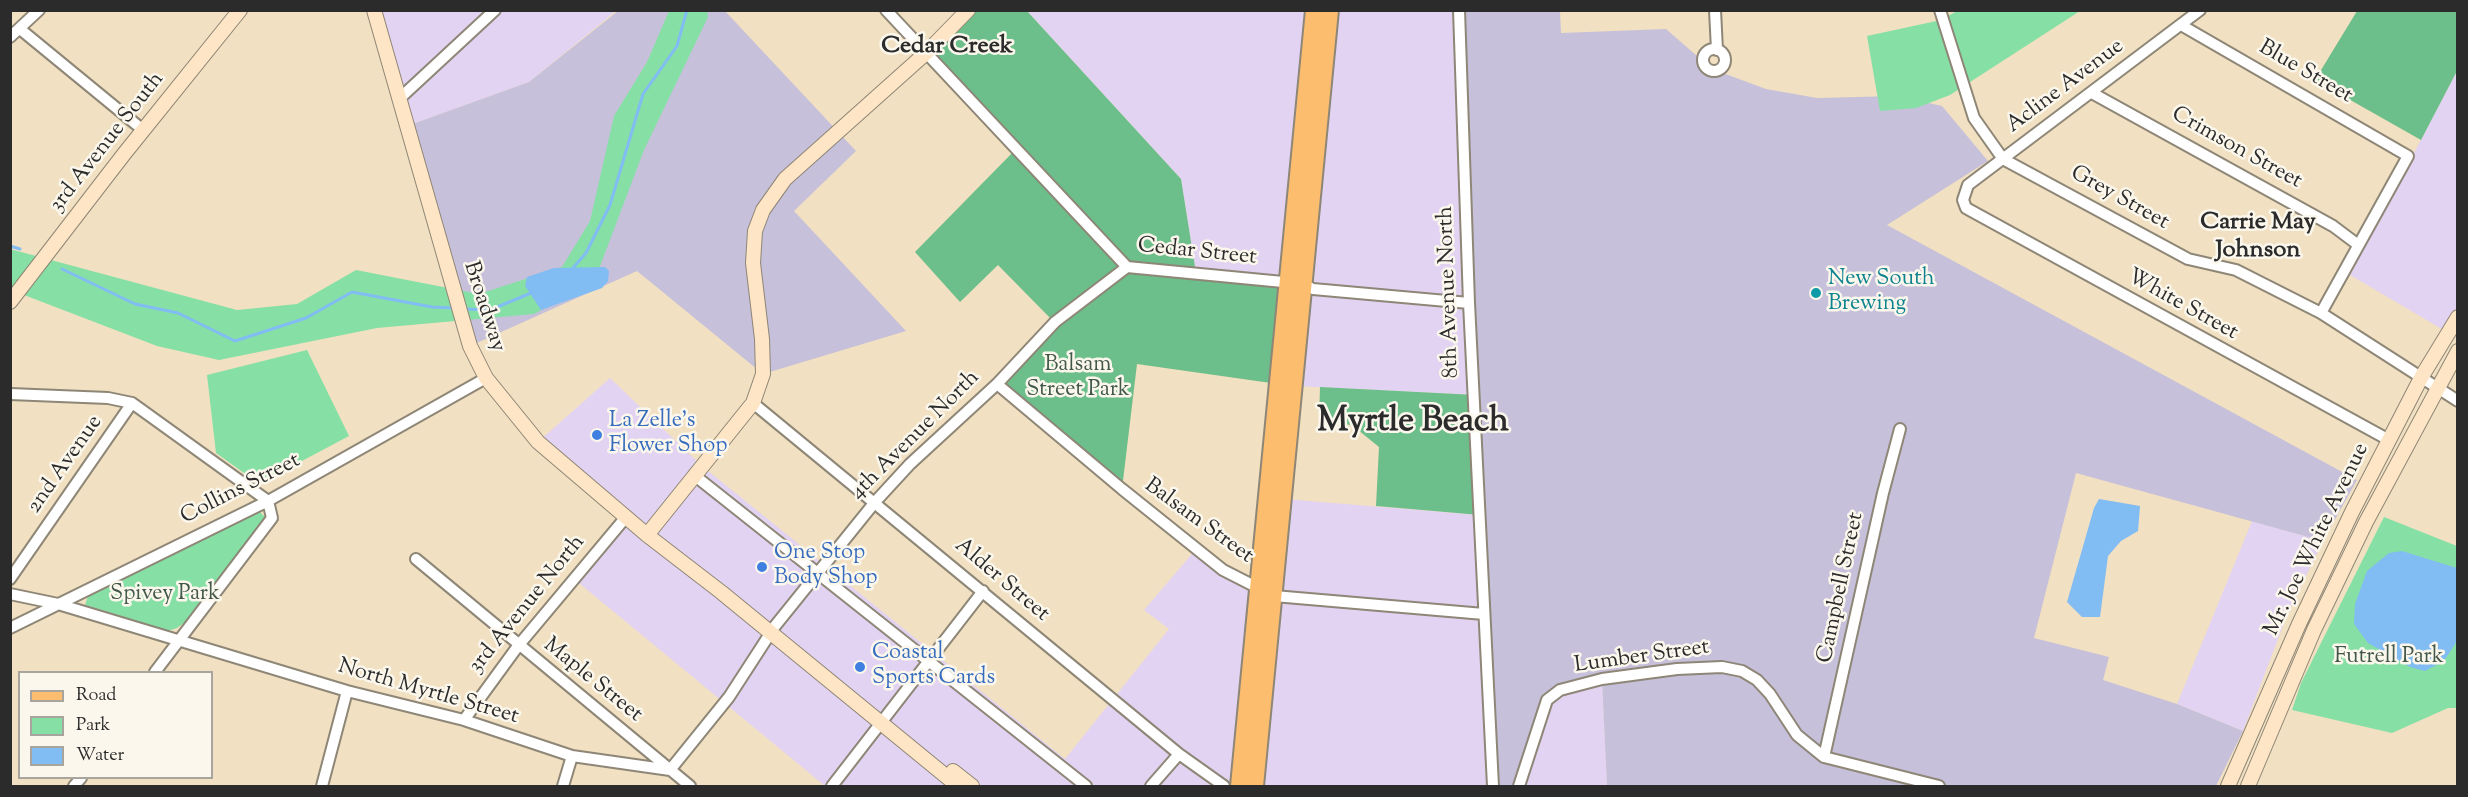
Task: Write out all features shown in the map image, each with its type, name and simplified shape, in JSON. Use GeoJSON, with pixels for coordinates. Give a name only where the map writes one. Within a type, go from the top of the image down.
{"type":"FeatureCollection","features":[{"type":"Feature","properties":{"kind":"main road","name":"3rd Avenue South"},"geometry":{"type":"LineString","coordinates":[[10,302],[143,130],[240,10]]}},
{"type":"Feature","properties":{"kind":"main road","name":"Broadway"},"geometry":{"type":"LineString","coordinates":[[374,10],[470,346],[486,378],[538,442],[626,518],[772,630],[958,786]]}},
{"type":"Feature","properties":{"kind":"main road"},"geometry":{"type":"LineString","coordinates":[[647,535],[753,403],[763,374],[762,339],[753,263],[755,231],[763,210],[785,179],[926,53],[968,10]]}},
{"type":"Feature","properties":{"kind":"main road"},"geometry":{"type":"LineString","coordinates":[[1239,786],[1314,10]]}},
{"type":"Feature","properties":{"kind":"main road"},"geometry":{"type":"LineString","coordinates":[[1255,786],[1330,10]]}},
{"type":"Feature","properties":{"kind":"main road","name":"Mr. Joe White Avenue"},"geometry":{"type":"LineString","coordinates":[[2228,786],[2299,624],[2422,376],[2457,317]]}},
{"type":"Feature","properties":{"kind":"main road","name":"Mr. Joe White Avenue"},"geometry":{"type":"LineString","coordinates":[[2248,786],[2318,623],[2366,522],[2457,351]]}},
{"type":"Feature","properties":{"kind":"main road","name":"Broadway"},"geometry":{"type":"LineString","coordinates":[[883,721],[972,786]]}},
{"type":"Feature","properties":{"kind":"street"},"geometry":{"type":"LineString","coordinates":[[10,37],[39,10]]}},
{"type":"Feature","properties":{"kind":"street"},"geometry":{"type":"LineString","coordinates":[[399,99],[495,10]]}},
{"type":"Feature","properties":{"kind":"street","name":"Cedar Street"},"geometry":{"type":"LineString","coordinates":[[886,10],[1127,267],[1304,284],[1313,289],[1469,303]]}},
{"type":"Feature","properties":{"kind":"street","name":"8th Avenue North"},"geometry":{"type":"LineString","coordinates":[[1459,10],[1469,303],[1493,786]]}},
{"type":"Feature","properties":{"kind":"street"},"geometry":{"type":"LineString","coordinates":[[1715,10],[1717,50]]}},
{"type":"Feature","properties":{"kind":"street"},"geometry":{"type":"LineString","coordinates":[[1940,10],[1974,118],[2003,159]]}},
{"type":"Feature","properties":{"kind":"street","name":"Acline Avenue"},"geometry":{"type":"LineString","coordinates":[[1963,200],[1968,185],[2200,10]]}},
{"type":"Feature","properties":{"kind":"street","name":"Blue Street"},"geometry":{"type":"LineString","coordinates":[[2181,25],[2408,156],[2357,244]]}},
{"type":"Feature","properties":{"kind":"street"},"geometry":{"type":"LineString","coordinates":[[20,29],[143,130]]}},
{"type":"Feature","properties":{"kind":"street","name":"Crimson Street"},"geometry":{"type":"LineString","coordinates":[[2092,93],[2323,220],[2357,244]]}},
{"type":"Feature","properties":{"kind":"street","name":"Grey Street"},"geometry":{"type":"LineString","coordinates":[[2003,159],[2188,259],[2236,270],[2320,313],[2422,376],[2457,401]]}},
{"type":"Feature","properties":{"kind":"street","name":"White Street"},"geometry":{"type":"LineString","coordinates":[[1963,200],[1966,208],[1980,218],[2389,441]]}},
{"type":"Feature","properties":{"kind":"street"},"geometry":{"type":"LineString","coordinates":[[2320,313],[2357,244]]}},
{"type":"Feature","properties":{"kind":"street","name":"4th Avenue North"},"geometry":{"type":"LineString","coordinates":[[670,770],[729,697],[772,630],[874,502],[910,464],[997,384],[1055,322],[1127,267]]}},
{"type":"Feature","properties":{"kind":"street","name":"Collins Street"},"geometry":{"type":"LineString","coordinates":[[10,628],[268,501],[486,378]]}},
{"type":"Feature","properties":{"kind":"street","name":"Balsam Street"},"geometry":{"type":"LineString","coordinates":[[997,384],[1223,570],[1274,596],[1484,615]]}},
{"type":"Feature","properties":{"kind":"street"},"geometry":{"type":"LineString","coordinates":[[10,394],[108,398],[132,404],[268,501],[272,518],[156,671]]}},
{"type":"Feature","properties":{"kind":"street","name":"Alder Street"},"geometry":{"type":"LineString","coordinates":[[753,403],[1179,754],[1224,786]]}},
{"type":"Feature","properties":{"kind":"street","name":"2nd Avenue"},"geometry":{"type":"LineString","coordinates":[[10,579],[132,404]]}},
{"type":"Feature","properties":{"kind":"street","name":"Campbell Street"},"geometry":{"type":"LineString","coordinates":[[1824,757],[1883,493],[1900,429]]}},
{"type":"Feature","properties":{"kind":"street"},"geometry":{"type":"LineString","coordinates":[[694,475],[1086,786]]}},
{"type":"Feature","properties":{"kind":"street","name":"3rd Avenue North"},"geometry":{"type":"LineString","coordinates":[[464,720],[518,646],[626,518]]}},
{"type":"Feature","properties":{"kind":"street","name":"Maple Street"},"geometry":{"type":"LineString","coordinates":[[416,559],[518,646],[690,786]]}},
{"type":"Feature","properties":{"kind":"street"},"geometry":{"type":"LineString","coordinates":[[832,786],[983,591]]}},
{"type":"Feature","properties":{"kind":"street","name":"North Myrtle Street"},"geometry":{"type":"LineString","coordinates":[[10,594],[58,604],[347,691],[464,720],[572,756],[670,770]]}},
{"type":"Feature","properties":{"kind":"street","name":"Lumber Street"},"geometry":{"type":"LineString","coordinates":[[1519,786],[1547,700],[1560,690],[1602,679],[1677,669],[1722,667],[1742,671],[1770,694],[1797,735],[1824,757],[1939,786]]}},
{"type":"Feature","properties":{"kind":"street"},"geometry":{"type":"LineString","coordinates":[[322,786],[347,691]]}},
{"type":"Feature","properties":{"kind":"street"},"geometry":{"type":"LineString","coordinates":[[1151,786],[1179,754]]}},
{"type":"Feature","properties":{"kind":"street"},"geometry":{"type":"LineString","coordinates":[[563,786],[572,756]]}},
{"type":"Feature","properties":{"kind":"shaded area"},"geometry":{"type":"Polygon","coordinates":[[[374,11],[616,11],[529,82],[407,126],[374,11]]]}},
{"type":"Feature","properties":{"kind":"shaded area"},"geometry":{"type":"Polygon","coordinates":[[[618,11],[725,11],[856,151],[794,211],[906,331],[763,374],[637,271],[470,346],[407,126],[529,82],[618,11]]]}},
{"type":"Feature","properties":{"kind":"shaded area"},"geometry":{"type":"Polygon","coordinates":[[[1027,11],[1459,11],[1476,395],[1295,386],[1196,273],[1181,179],[1027,11]]]}},
{"type":"Feature","properties":{"kind":"shaded area"},"geometry":{"type":"Polygon","coordinates":[[[1459,11],[1560,11],[1561,33],[1666,29],[1712,69],[1766,89],[1817,98],[1897,96],[1942,106],[1988,161],[1887,225],[2357,480],[2323,541],[2076,473],[2034,638],[2109,657],[2103,680],[2177,704],[2243,731],[2216,786],[1607,786],[1602,680],[1547,700],[1519,786],[1493,786],[1459,11]]]}},
{"type":"Feature","properties":{"kind":"shaded area"},"geometry":{"type":"Polygon","coordinates":[[[2457,71],[2457,338],[2350,275],[2457,71]]]}},
{"type":"Feature","properties":{"kind":"shaded area"},"geometry":{"type":"Polygon","coordinates":[[[610,378],[702,466],[1065,759],[1169,629],[1144,610],[1197,548],[1273,596],[1284,499],[1480,515],[1493,786],[825,786],[574,579],[626,517],[538,442],[610,378]]]}},
{"type":"Feature","properties":{"kind":"shaded area"},"geometry":{"type":"Polygon","coordinates":[[[2252,521],[2323,541],[2288,613],[2243,731],[2177,704],[2252,521]]]}},
{"type":"Feature","properties":{"kind":"shaded area"},"geometry":{"type":"Polygon","coordinates":[[[1602,679],[1607,786],[1519,786],[1547,700],[1602,679]]]}},
{"type":"Feature","properties":{"kind":"green space"},"geometry":{"type":"Polygon","coordinates":[[[669,11],[707,11],[708,17],[644,150],[594,282],[534,314],[377,328],[219,360],[157,346],[11,290],[10,249],[237,310],[297,304],[356,270],[479,294],[562,267],[590,221],[614,116],[647,62],[669,11]]]}},
{"type":"Feature","properties":{"kind":"green space","name":"Balsam Street Park"},"geometry":{"type":"Polygon","coordinates":[[[968,11],[1027,11],[1181,179],[1196,273],[1286,283],[1278,384],[1137,364],[1122,489],[997,384],[1054,322],[998,265],[960,302],[915,252],[1017,148],[926,53],[968,11]]]}},
{"type":"Feature","properties":{"kind":"green space"},"geometry":{"type":"Polygon","coordinates":[[[1957,11],[2080,11],[1950,95],[1916,108],[1880,111],[1867,36],[1941,20],[1957,11]]]}},
{"type":"Feature","properties":{"kind":"green space"},"geometry":{"type":"Polygon","coordinates":[[[2357,11],[2457,11],[2457,71],[2421,140],[2315,80],[2357,11]]]}},
{"type":"Feature","properties":{"kind":"green space"},"geometry":{"type":"Polygon","coordinates":[[[307,350],[349,436],[268,479],[254,480],[216,453],[207,375],[307,350]]]}},
{"type":"Feature","properties":{"kind":"green space"},"geometry":{"type":"Polygon","coordinates":[[[1320,387],[1476,395],[1480,515],[1376,506],[1379,447],[1352,425],[1319,422],[1320,387]]]}},
{"type":"Feature","properties":{"kind":"green space","name":"Spivey Park"},"geometry":{"type":"Polygon","coordinates":[[[260,512],[266,518],[184,623],[177,628],[168,631],[85,605],[88,596],[260,512]]]}},
{"type":"Feature","properties":{"kind":"green space","name":"Futrell Park"},"geometry":{"type":"Polygon","coordinates":[[[2384,517],[2457,546],[2457,708],[2448,708],[2392,733],[2292,710],[2301,683],[2384,517]]]}},
{"type":"Feature","properties":{"kind":"water"},"geometry":{"type":"Polygon","coordinates":[[[605,267],[609,271],[608,281],[602,288],[541,310],[525,286],[527,277],[554,268],[605,267]]]}},
{"type":"Feature","properties":{"kind":"water"},"geometry":{"type":"Polygon","coordinates":[[[2099,499],[2140,506],[2138,531],[2121,541],[2108,556],[2100,617],[2082,617],[2067,602],[2094,508],[2099,499]]]}},
{"type":"Feature","properties":{"kind":"water"},"geometry":{"type":"Polygon","coordinates":[[[2402,551],[2457,568],[2457,641],[2444,661],[2425,671],[2410,667],[2368,643],[2354,624],[2355,604],[2367,571],[2389,553],[2402,551]]]}},
{"type":"Feature","properties":{"kind":"waterway"},"geometry":{"type":"LineString","coordinates":[[572,269],[586,253],[610,205],[643,94],[677,46],[687,10]]}},
{"type":"Feature","properties":{"kind":"waterway"},"geometry":{"type":"LineString","coordinates":[[10,246],[20,249]]}},
{"type":"Feature","properties":{"kind":"waterway"},"geometry":{"type":"LineString","coordinates":[[62,269],[135,304],[178,313],[235,341],[306,318],[352,292],[432,307],[454,308]]}},
{"type":"Feature","properties":{"kind":"waterway"},"geometry":{"type":"LineString","coordinates":[[463,309],[490,310],[531,293]]}},
{"type":"Feature","properties":{"kind":"place","name":"New South Brewing"},"geometry":{"type":"Point","coordinates":[1816,293]}},
{"type":"Feature","properties":{"kind":"place","name":"La Zelle's Flower Shop"},"geometry":{"type":"Point","coordinates":[597,435]}},
{"type":"Feature","properties":{"kind":"place","name":"One Stop Body Shop"},"geometry":{"type":"Point","coordinates":[762,567]}},
{"type":"Feature","properties":{"kind":"place","name":"Coastal Sports Cards"},"geometry":{"type":"Point","coordinates":[860,667]}},
{"type":"Feature","properties":{"kind":"district","name":"Cedar Creek"},"geometry":{"type":"Point","coordinates":[947,48]}},
{"type":"Feature","properties":{"kind":"district","name":"Carrie May Johnson"},"geometry":{"type":"Point","coordinates":[2258,238]}},
{"type":"Feature","properties":{"kind":"district","name":"Myrtle Beach"},"geometry":{"type":"Point","coordinates":[1413,424]}}]}
